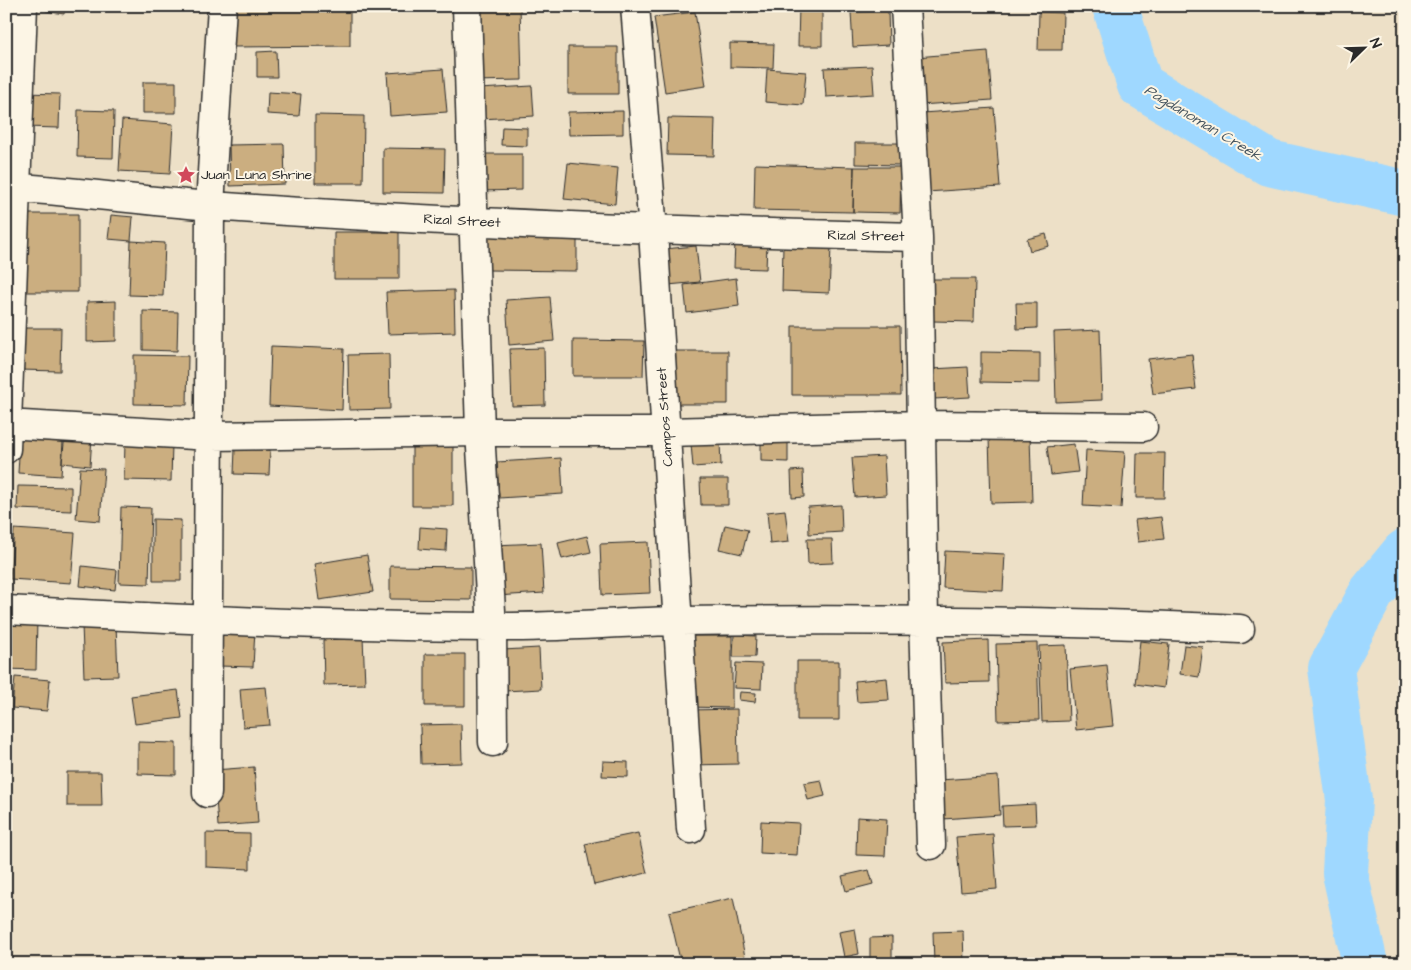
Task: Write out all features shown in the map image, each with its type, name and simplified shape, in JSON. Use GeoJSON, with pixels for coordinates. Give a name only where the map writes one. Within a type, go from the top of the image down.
{"type":"FeatureCollection","features":[{"type":"Feature","properties":{"kind":"street"},"geometry":{"type":"LineString","coordinates":[[23,6],[11,187],[7,432],[211,436],[480,432],[666,432],[922,425],[1142,427]]}},
{"type":"Feature","properties":{"kind":"street"},"geometry":{"type":"LineString","coordinates":[[207,793],[211,436],[210,206],[222,6]]}},
{"type":"Feature","properties":{"kind":"street"},"geometry":{"type":"LineString","coordinates":[[467,6],[480,432],[492,627],[493,742]]}},
{"type":"Feature","properties":{"kind":"street","name":"Campos Street"},"geometry":{"type":"LineString","coordinates":[[635,6],[653,231],[690,829]]}},
{"type":"Feature","properties":{"kind":"street"},"geometry":{"type":"LineString","coordinates":[[905,6],[918,237],[924,620],[931,845]]}},
{"type":"Feature","properties":{"kind":"street","name":"Rizal Street"},"geometry":{"type":"LineString","coordinates":[[11,187],[210,206],[475,222],[653,231],[918,237]]}},
{"type":"Feature","properties":{"kind":"street"},"geometry":{"type":"LineString","coordinates":[[6,610],[208,622],[492,627],[678,621],[924,620],[1102,622],[1240,629]]}},
{"type":"Feature","properties":{"kind":"building"},"geometry":{"type":"Polygon","coordinates":[[[47,6],[65,6],[64,14],[46,11],[47,6]]]}},
{"type":"Feature","properties":{"kind":"building"},"geometry":{"type":"Polygon","coordinates":[[[232,6],[350,6],[350,46],[233,47],[232,6]]]}},
{"type":"Feature","properties":{"kind":"building"},"geometry":{"type":"Polygon","coordinates":[[[473,6],[520,6],[522,80],[474,81],[473,6]]]}},
{"type":"Feature","properties":{"kind":"building"},"geometry":{"type":"Polygon","coordinates":[[[744,6],[777,6],[778,8],[745,13],[744,6]]]}},
{"type":"Feature","properties":{"kind":"building"},"geometry":{"type":"Polygon","coordinates":[[[799,6],[822,6],[822,46],[798,46],[799,6]]]}},
{"type":"Feature","properties":{"kind":"building"},"geometry":{"type":"Polygon","coordinates":[[[888,11],[889,45],[853,47],[851,12],[888,11]]]}},
{"type":"Feature","properties":{"kind":"building"},"geometry":{"type":"Polygon","coordinates":[[[695,12],[706,86],[665,92],[654,17],[695,12]]]}},
{"type":"Feature","properties":{"kind":"building"},"geometry":{"type":"Polygon","coordinates":[[[1039,12],[1063,13],[1062,50],[1038,50],[1039,12]]]}},
{"type":"Feature","properties":{"kind":"building"},"geometry":{"type":"Polygon","coordinates":[[[730,43],[774,44],[773,68],[730,67],[730,43]]]}},
{"type":"Feature","properties":{"kind":"building"},"geometry":{"type":"Polygon","coordinates":[[[568,47],[618,47],[618,94],[568,94],[568,47]]]}},
{"type":"Feature","properties":{"kind":"building"},"geometry":{"type":"Polygon","coordinates":[[[276,51],[277,77],[257,77],[257,52],[276,51]]]}},
{"type":"Feature","properties":{"kind":"building"},"geometry":{"type":"Polygon","coordinates":[[[988,51],[992,100],[920,105],[916,57],[988,51]]]}},
{"type":"Feature","properties":{"kind":"building"},"geometry":{"type":"Polygon","coordinates":[[[872,66],[874,94],[826,97],[824,68],[872,66]]]}},
{"type":"Feature","properties":{"kind":"building"},"geometry":{"type":"Polygon","coordinates":[[[443,69],[447,112],[390,116],[387,73],[443,69]]]}},
{"type":"Feature","properties":{"kind":"building"},"geometry":{"type":"Polygon","coordinates":[[[767,69],[806,72],[803,105],[765,102],[767,69]]]}},
{"type":"Feature","properties":{"kind":"building"},"geometry":{"type":"Polygon","coordinates":[[[143,82],[176,82],[176,113],[143,113],[143,82]]]}},
{"type":"Feature","properties":{"kind":"building"},"geometry":{"type":"Polygon","coordinates":[[[532,86],[534,116],[481,119],[479,89],[532,86]]]}},
{"type":"Feature","properties":{"kind":"building"},"geometry":{"type":"Polygon","coordinates":[[[268,92],[301,94],[299,116],[267,114],[268,92]]]}},
{"type":"Feature","properties":{"kind":"building"},"geometry":{"type":"Polygon","coordinates":[[[25,93],[60,94],[59,128],[25,127],[25,93]]]}},
{"type":"Feature","properties":{"kind":"building"},"geometry":{"type":"Polygon","coordinates":[[[994,108],[1000,187],[927,192],[922,113],[994,108]]]}},
{"type":"Feature","properties":{"kind":"building"},"geometry":{"type":"Polygon","coordinates":[[[78,110],[114,111],[113,158],[77,157],[78,110]]]}},
{"type":"Feature","properties":{"kind":"building"},"geometry":{"type":"Polygon","coordinates":[[[623,111],[623,134],[569,135],[568,112],[623,111]]]}},
{"type":"Feature","properties":{"kind":"building"},"geometry":{"type":"Polygon","coordinates":[[[315,115],[364,116],[363,183],[315,183],[315,115]]]}},
{"type":"Feature","properties":{"kind":"building"},"geometry":{"type":"Polygon","coordinates":[[[668,118],[715,119],[714,156],[667,155],[668,118]]]}},
{"type":"Feature","properties":{"kind":"building"},"geometry":{"type":"Polygon","coordinates":[[[122,120],[173,124],[170,174],[119,171],[122,120]]]}},
{"type":"Feature","properties":{"kind":"building"},"geometry":{"type":"Polygon","coordinates":[[[502,127],[527,128],[527,146],[501,145],[502,127]]]}},
{"type":"Feature","properties":{"kind":"building"},"geometry":{"type":"Polygon","coordinates":[[[855,143],[901,143],[901,165],[855,164],[855,143]]]}},
{"type":"Feature","properties":{"kind":"building"},"geometry":{"type":"Polygon","coordinates":[[[284,144],[285,184],[230,186],[229,145],[284,144]]]}},
{"type":"Feature","properties":{"kind":"building"},"geometry":{"type":"Polygon","coordinates":[[[383,148],[445,149],[444,193],[383,192],[383,148]]]}},
{"type":"Feature","properties":{"kind":"building"},"geometry":{"type":"Polygon","coordinates":[[[482,154],[522,154],[522,190],[482,191],[482,154]]]}},
{"type":"Feature","properties":{"kind":"building"},"geometry":{"type":"Polygon","coordinates":[[[568,163],[618,168],[615,204],[564,199],[568,163]]]}},
{"type":"Feature","properties":{"kind":"building"},"geometry":{"type":"Polygon","coordinates":[[[755,164],[854,167],[853,212],[754,210],[755,164]]]}},
{"type":"Feature","properties":{"kind":"building"},"geometry":{"type":"Polygon","coordinates":[[[854,167],[901,167],[900,213],[853,212],[854,167]]]}},
{"type":"Feature","properties":{"kind":"building"},"geometry":{"type":"Polygon","coordinates":[[[18,214],[78,214],[78,292],[18,292],[18,214]]]}},
{"type":"Feature","properties":{"kind":"building"},"geometry":{"type":"Polygon","coordinates":[[[111,215],[133,217],[131,241],[108,239],[111,215]]]}},
{"type":"Feature","properties":{"kind":"building"},"geometry":{"type":"Polygon","coordinates":[[[334,232],[399,232],[399,279],[334,279],[334,232]]]}},
{"type":"Feature","properties":{"kind":"building"},"geometry":{"type":"Polygon","coordinates":[[[1046,234],[1049,246],[1030,251],[1027,239],[1046,234]]]}},
{"type":"Feature","properties":{"kind":"building"},"geometry":{"type":"Polygon","coordinates":[[[487,235],[577,236],[577,271],[487,270],[487,235]]]}},
{"type":"Feature","properties":{"kind":"building"},"geometry":{"type":"Polygon","coordinates":[[[131,241],[165,243],[163,296],[129,295],[131,241]]]}},
{"type":"Feature","properties":{"kind":"building"},"geometry":{"type":"Polygon","coordinates":[[[735,242],[767,244],[766,269],[734,268],[735,242]]]}},
{"type":"Feature","properties":{"kind":"building"},"geometry":{"type":"Polygon","coordinates":[[[783,245],[831,247],[829,293],[782,291],[783,245]]]}},
{"type":"Feature","properties":{"kind":"building"},"geometry":{"type":"Polygon","coordinates":[[[696,246],[700,282],[668,285],[664,249],[696,246]]]}},
{"type":"Feature","properties":{"kind":"building"},"geometry":{"type":"Polygon","coordinates":[[[736,278],[739,306],[687,313],[684,285],[736,278]]]}},
{"type":"Feature","properties":{"kind":"building"},"geometry":{"type":"Polygon","coordinates":[[[933,279],[975,279],[974,322],[933,321],[933,279]]]}},
{"type":"Feature","properties":{"kind":"building"},"geometry":{"type":"Polygon","coordinates":[[[454,290],[455,332],[388,334],[386,292],[454,290]]]}},
{"type":"Feature","properties":{"kind":"building"},"geometry":{"type":"Polygon","coordinates":[[[550,297],[554,341],[509,345],[506,300],[550,297]]]}},
{"type":"Feature","properties":{"kind":"building"},"geometry":{"type":"Polygon","coordinates":[[[116,301],[116,341],[87,342],[87,302],[116,301]]]}},
{"type":"Feature","properties":{"kind":"building"},"geometry":{"type":"Polygon","coordinates":[[[1016,303],[1037,303],[1037,328],[1017,329],[1016,303]]]}},
{"type":"Feature","properties":{"kind":"building"},"geometry":{"type":"Polygon","coordinates":[[[143,311],[178,312],[177,351],[143,350],[143,311]]]}},
{"type":"Feature","properties":{"kind":"building"},"geometry":{"type":"Polygon","coordinates":[[[792,326],[900,326],[901,395],[792,395],[792,326]]]}},
{"type":"Feature","properties":{"kind":"building"},"geometry":{"type":"Polygon","coordinates":[[[19,328],[61,328],[60,371],[19,370],[19,328]]]}},
{"type":"Feature","properties":{"kind":"building"},"geometry":{"type":"Polygon","coordinates":[[[1100,330],[1102,400],[1056,402],[1054,332],[1100,330]]]}},
{"type":"Feature","properties":{"kind":"building"},"geometry":{"type":"Polygon","coordinates":[[[573,340],[644,341],[643,376],[573,376],[573,340]]]}},
{"type":"Feature","properties":{"kind":"building"},"geometry":{"type":"Polygon","coordinates":[[[271,346],[344,349],[342,410],[269,406],[271,346]]]}},
{"type":"Feature","properties":{"kind":"building"},"geometry":{"type":"Polygon","coordinates":[[[544,348],[545,405],[512,406],[510,349],[544,348]]]}},
{"type":"Feature","properties":{"kind":"building"},"geometry":{"type":"Polygon","coordinates":[[[674,351],[728,351],[728,404],[675,404],[674,351]]]}},
{"type":"Feature","properties":{"kind":"building"},"geometry":{"type":"Polygon","coordinates":[[[981,352],[1040,353],[1040,383],[981,382],[981,352]]]}},
{"type":"Feature","properties":{"kind":"building"},"geometry":{"type":"Polygon","coordinates":[[[389,354],[390,409],[349,410],[348,355],[389,354]]]}},
{"type":"Feature","properties":{"kind":"building"},"geometry":{"type":"Polygon","coordinates":[[[1192,354],[1196,389],[1153,394],[1148,359],[1192,354]]]}},
{"type":"Feature","properties":{"kind":"building"},"geometry":{"type":"Polygon","coordinates":[[[134,355],[188,356],[187,405],[134,404],[134,355]]]}},
{"type":"Feature","properties":{"kind":"building"},"geometry":{"type":"Polygon","coordinates":[[[968,367],[970,397],[934,399],[932,369],[968,367]]]}},
{"type":"Feature","properties":{"kind":"building"},"geometry":{"type":"Polygon","coordinates":[[[65,434],[92,437],[90,466],[62,463],[65,434]]]}},
{"type":"Feature","properties":{"kind":"building"},"geometry":{"type":"Polygon","coordinates":[[[1030,437],[1032,502],[991,503],[989,438],[1030,437]]]}},
{"type":"Feature","properties":{"kind":"building"},"geometry":{"type":"Polygon","coordinates":[[[761,438],[788,439],[788,462],[761,461],[761,438]]]}},
{"type":"Feature","properties":{"kind":"building"},"geometry":{"type":"Polygon","coordinates":[[[20,439],[63,442],[61,476],[18,473],[20,439]]]}},
{"type":"Feature","properties":{"kind":"building"},"geometry":{"type":"Polygon","coordinates":[[[720,442],[721,465],[693,467],[691,444],[720,442]]]}},
{"type":"Feature","properties":{"kind":"building"},"geometry":{"type":"Polygon","coordinates":[[[125,443],[172,444],[171,481],[124,480],[125,443]]]}},
{"type":"Feature","properties":{"kind":"building"},"geometry":{"type":"Polygon","coordinates":[[[412,444],[453,444],[453,506],[412,506],[412,444]]]}},
{"type":"Feature","properties":{"kind":"building"},"geometry":{"type":"Polygon","coordinates":[[[1074,444],[1078,472],[1051,475],[1047,447],[1074,444]]]}},
{"type":"Feature","properties":{"kind":"building"},"geometry":{"type":"Polygon","coordinates":[[[235,449],[270,450],[269,475],[234,474],[235,449]]]}},
{"type":"Feature","properties":{"kind":"building"},"geometry":{"type":"Polygon","coordinates":[[[1086,450],[1125,452],[1121,508],[1083,506],[1086,450]]]}},
{"type":"Feature","properties":{"kind":"building"},"geometry":{"type":"Polygon","coordinates":[[[1137,453],[1165,453],[1164,498],[1136,498],[1137,453]]]}},
{"type":"Feature","properties":{"kind":"building"},"geometry":{"type":"Polygon","coordinates":[[[884,456],[886,495],[855,497],[852,458],[884,456]]]}},
{"type":"Feature","properties":{"kind":"building"},"geometry":{"type":"Polygon","coordinates":[[[561,458],[563,494],[499,498],[497,462],[561,458]]]}},
{"type":"Feature","properties":{"kind":"building"},"geometry":{"type":"Polygon","coordinates":[[[80,468],[104,469],[100,521],[76,519],[80,468]]]}},
{"type":"Feature","properties":{"kind":"building"},"geometry":{"type":"Polygon","coordinates":[[[803,470],[804,497],[792,498],[791,471],[803,470]]]}},
{"type":"Feature","properties":{"kind":"building"},"geometry":{"type":"Polygon","coordinates":[[[700,479],[728,479],[728,505],[701,505],[700,479]]]}},
{"type":"Feature","properties":{"kind":"building"},"geometry":{"type":"Polygon","coordinates":[[[18,486],[71,487],[71,511],[17,509],[18,486]]]}},
{"type":"Feature","properties":{"kind":"building"},"geometry":{"type":"Polygon","coordinates":[[[841,505],[842,532],[809,534],[808,507],[841,505]]]}},
{"type":"Feature","properties":{"kind":"building"},"geometry":{"type":"Polygon","coordinates":[[[121,507],[151,508],[149,584],[119,583],[121,507]]]}},
{"type":"Feature","properties":{"kind":"building"},"geometry":{"type":"Polygon","coordinates":[[[785,510],[789,542],[770,544],[767,512],[785,510]]]}},
{"type":"Feature","properties":{"kind":"building"},"geometry":{"type":"Polygon","coordinates":[[[1161,517],[1164,539],[1138,542],[1135,520],[1161,517]]]}},
{"type":"Feature","properties":{"kind":"building"},"geometry":{"type":"Polygon","coordinates":[[[153,519],[181,520],[181,581],[153,581],[153,519]]]}},
{"type":"Feature","properties":{"kind":"building"},"geometry":{"type":"Polygon","coordinates":[[[725,525],[748,530],[742,554],[719,549],[725,525]]]}},
{"type":"Feature","properties":{"kind":"building"},"geometry":{"type":"Polygon","coordinates":[[[420,527],[447,529],[446,551],[419,549],[420,527]]]}},
{"type":"Feature","properties":{"kind":"building"},"geometry":{"type":"Polygon","coordinates":[[[14,529],[75,533],[71,583],[10,579],[14,529]]]}},
{"type":"Feature","properties":{"kind":"building"},"geometry":{"type":"Polygon","coordinates":[[[587,536],[591,552],[562,559],[558,543],[587,536]]]}},
{"type":"Feature","properties":{"kind":"building"},"geometry":{"type":"Polygon","coordinates":[[[807,539],[832,539],[833,563],[808,564],[807,539]]]}},
{"type":"Feature","properties":{"kind":"building"},"geometry":{"type":"Polygon","coordinates":[[[648,542],[650,593],[602,595],[600,544],[648,542]]]}},
{"type":"Feature","properties":{"kind":"building"},"geometry":{"type":"Polygon","coordinates":[[[541,543],[544,593],[496,596],[494,545],[541,543]]]}},
{"type":"Feature","properties":{"kind":"building"},"geometry":{"type":"Polygon","coordinates":[[[945,551],[1005,554],[1003,591],[943,588],[945,551]]]}},
{"type":"Feature","properties":{"kind":"building"},"geometry":{"type":"Polygon","coordinates":[[[367,555],[373,592],[319,600],[314,564],[367,555]]]}},
{"type":"Feature","properties":{"kind":"building"},"geometry":{"type":"Polygon","coordinates":[[[82,566],[117,570],[115,590],[80,586],[82,566]]]}},
{"type":"Feature","properties":{"kind":"building"},"geometry":{"type":"Polygon","coordinates":[[[390,566],[471,567],[471,600],[390,599],[390,566]]]}},
{"type":"Feature","properties":{"kind":"building"},"geometry":{"type":"Polygon","coordinates":[[[6,617],[37,618],[36,670],[6,669],[6,617]]]}},
{"type":"Feature","properties":{"kind":"building"},"geometry":{"type":"Polygon","coordinates":[[[116,624],[118,676],[84,677],[82,625],[116,624]]]}},
{"type":"Feature","properties":{"kind":"building"},"geometry":{"type":"Polygon","coordinates":[[[220,627],[255,629],[253,667],[219,666],[220,627]]]}},
{"type":"Feature","properties":{"kind":"building"},"geometry":{"type":"Polygon","coordinates":[[[734,635],[756,636],[755,657],[733,657],[734,635]]]}},
{"type":"Feature","properties":{"kind":"building"},"geometry":{"type":"Polygon","coordinates":[[[687,636],[732,636],[732,708],[687,707],[687,636]]]}},
{"type":"Feature","properties":{"kind":"building"},"geometry":{"type":"Polygon","coordinates":[[[363,638],[365,684],[324,685],[323,640],[363,638]]]}},
{"type":"Feature","properties":{"kind":"building"},"geometry":{"type":"Polygon","coordinates":[[[988,640],[989,682],[945,683],[943,642],[988,640]]]}},
{"type":"Feature","properties":{"kind":"building"},"geometry":{"type":"Polygon","coordinates":[[[1140,641],[1169,644],[1164,688],[1135,684],[1140,641]]]}},
{"type":"Feature","properties":{"kind":"building"},"geometry":{"type":"Polygon","coordinates":[[[1037,643],[1039,720],[998,721],[996,644],[1037,643]]]}},
{"type":"Feature","properties":{"kind":"building"},"geometry":{"type":"Polygon","coordinates":[[[1066,645],[1069,721],[1042,722],[1039,646],[1066,645]]]}},
{"type":"Feature","properties":{"kind":"building"},"geometry":{"type":"Polygon","coordinates":[[[1184,645],[1203,647],[1199,677],[1180,674],[1184,645]]]}},
{"type":"Feature","properties":{"kind":"building"},"geometry":{"type":"Polygon","coordinates":[[[539,648],[541,689],[505,691],[503,650],[539,648]]]}},
{"type":"Feature","properties":{"kind":"building"},"geometry":{"type":"Polygon","coordinates":[[[425,654],[465,654],[465,706],[425,706],[425,654]]]}},
{"type":"Feature","properties":{"kind":"building"},"geometry":{"type":"Polygon","coordinates":[[[797,661],[839,661],[839,720],[797,720],[797,661]]]}},
{"type":"Feature","properties":{"kind":"building"},"geometry":{"type":"Polygon","coordinates":[[[736,663],[762,664],[761,689],[734,688],[736,663]]]}},
{"type":"Feature","properties":{"kind":"building"},"geometry":{"type":"Polygon","coordinates":[[[1107,665],[1113,726],[1076,730],[1070,669],[1107,665]]]}},
{"type":"Feature","properties":{"kind":"building"},"geometry":{"type":"Polygon","coordinates":[[[15,677],[50,680],[47,711],[12,708],[15,677]]]}},
{"type":"Feature","properties":{"kind":"building"},"geometry":{"type":"Polygon","coordinates":[[[887,678],[889,700],[857,702],[855,681],[887,678]]]}},
{"type":"Feature","properties":{"kind":"building"},"geometry":{"type":"Polygon","coordinates":[[[266,687],[270,725],[243,727],[240,689],[266,687]]]}},
{"type":"Feature","properties":{"kind":"building"},"geometry":{"type":"Polygon","coordinates":[[[178,690],[182,718],[135,724],[131,696],[178,690]]]}},
{"type":"Feature","properties":{"kind":"building"},"geometry":{"type":"Polygon","coordinates":[[[740,692],[756,693],[755,702],[739,700],[740,692]]]}},
{"type":"Feature","properties":{"kind":"building"},"geometry":{"type":"Polygon","coordinates":[[[737,709],[738,764],[691,765],[689,710],[737,709]]]}},
{"type":"Feature","properties":{"kind":"building"},"geometry":{"type":"Polygon","coordinates":[[[461,724],[462,763],[421,764],[420,725],[461,724]]]}},
{"type":"Feature","properties":{"kind":"building"},"geometry":{"type":"Polygon","coordinates":[[[138,742],[176,743],[176,775],[138,774],[138,742]]]}},
{"type":"Feature","properties":{"kind":"building"},"geometry":{"type":"Polygon","coordinates":[[[603,761],[628,762],[628,777],[602,776],[603,761]]]}},
{"type":"Feature","properties":{"kind":"building"},"geometry":{"type":"Polygon","coordinates":[[[254,767],[258,823],[218,826],[214,770],[254,767]]]}},
{"type":"Feature","properties":{"kind":"building"},"geometry":{"type":"Polygon","coordinates":[[[67,772],[101,772],[102,806],[67,806],[67,772]]]}},
{"type":"Feature","properties":{"kind":"building"},"geometry":{"type":"Polygon","coordinates":[[[998,776],[1000,815],[943,819],[940,780],[998,776]]]}},
{"type":"Feature","properties":{"kind":"building"},"geometry":{"type":"Polygon","coordinates":[[[821,780],[825,796],[808,800],[804,783],[821,780]]]}},
{"type":"Feature","properties":{"kind":"building"},"geometry":{"type":"Polygon","coordinates":[[[1035,804],[1036,825],[1003,826],[1002,806],[1035,804]]]}},
{"type":"Feature","properties":{"kind":"building"},"geometry":{"type":"Polygon","coordinates":[[[857,817],[887,819],[885,856],[856,855],[857,817]]]}},
{"type":"Feature","properties":{"kind":"building"},"geometry":{"type":"Polygon","coordinates":[[[761,821],[799,823],[797,855],[760,853],[761,821]]]}},
{"type":"Feature","properties":{"kind":"building"},"geometry":{"type":"Polygon","coordinates":[[[206,833],[250,834],[250,869],[206,867],[206,833]]]}},
{"type":"Feature","properties":{"kind":"building"},"geometry":{"type":"Polygon","coordinates":[[[638,833],[647,873],[594,885],[585,844],[638,833]]]}},
{"type":"Feature","properties":{"kind":"building"},"geometry":{"type":"Polygon","coordinates":[[[993,834],[997,889],[961,892],[956,837],[993,834]]]}},
{"type":"Feature","properties":{"kind":"building"},"geometry":{"type":"Polygon","coordinates":[[[869,870],[873,884],[846,891],[842,876],[869,870]]]}},
{"type":"Feature","properties":{"kind":"building"},"geometry":{"type":"Polygon","coordinates":[[[733,898],[745,957],[714,964],[681,964],[669,912],[733,898]]]}},
{"type":"Feature","properties":{"kind":"building"},"geometry":{"type":"Polygon","coordinates":[[[855,929],[859,954],[844,957],[839,932],[855,929]]]}},
{"type":"Feature","properties":{"kind":"building"},"geometry":{"type":"Polygon","coordinates":[[[963,931],[964,964],[934,964],[933,932],[963,931]]]}},
{"type":"Feature","properties":{"kind":"building"},"geometry":{"type":"Polygon","coordinates":[[[892,937],[892,959],[870,960],[870,938],[892,937]]]}},
{"type":"Feature","properties":{"kind":"waterway","name":"Pagdanoman Creek"},"geometry":{"type":"LineString","coordinates":[[1115,6],[1140,85],[1269,163],[1405,193]]}},
{"type":"Feature","properties":{"kind":"waterway","name":"Pagdanoman Creek"},"geometry":{"type":"LineString","coordinates":[[1365,964],[1345,873],[1349,800],[1331,668],[1372,592],[1405,552]]}},
{"type":"Feature","properties":{"kind":"place","name":"Juan Luna Shrine"},"geometry":{"type":"Point","coordinates":[186,175]}}]}
